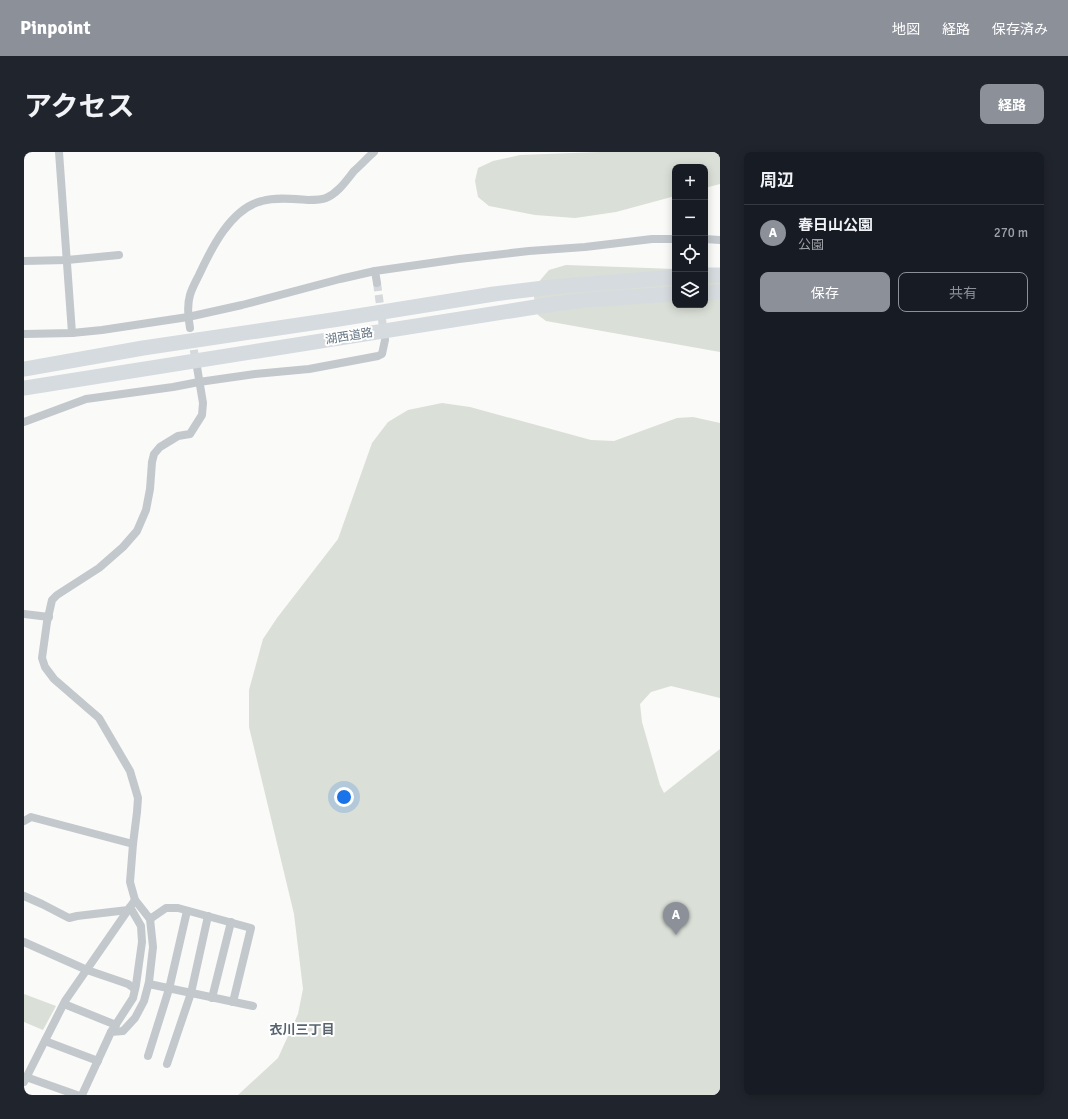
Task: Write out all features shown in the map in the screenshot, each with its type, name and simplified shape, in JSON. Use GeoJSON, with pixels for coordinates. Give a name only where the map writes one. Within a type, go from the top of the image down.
{"type":"FeatureCollection","features":[{"type":"Feature","properties":{"kind":"highway"},"geometry":{"type":"LineString","coordinates":[[708,275],[720,275]]}},
{"type":"Feature","properties":{"kind":"highway","name":"湖西道路"},"geometry":{"type":"LineString","coordinates":[[24,369],[143,348],[494,294],[552,287],[672,277]]}},
{"type":"Feature","properties":{"kind":"highway"},"geometry":{"type":"LineString","coordinates":[[708,293],[720,292]]}},
{"type":"Feature","properties":{"kind":"highway","name":"湖西道路"},"geometry":{"type":"LineString","coordinates":[[24,388],[554,304],[585,300],[672,294]]}},
{"type":"Feature","properties":{"kind":"street"},"geometry":{"type":"LineString","coordinates":[[59,152],[72,333]]}},
{"type":"Feature","properties":{"kind":"street"},"geometry":{"type":"LineString","coordinates":[[190,328],[188,317],[190,295],[213,245],[227,226],[252,204],[262,201],[274,199],[324,199],[334,194],[374,152]]}},
{"type":"Feature","properties":{"kind":"street"},"geometry":{"type":"LineString","coordinates":[[24,334],[72,333],[102,330],[188,317],[242,305],[374,271],[529,251],[585,247],[652,239],[672,239]]}},
{"type":"Feature","properties":{"kind":"street"},"geometry":{"type":"LineString","coordinates":[[708,239],[720,240]]}},
{"type":"Feature","properties":{"kind":"street"},"geometry":{"type":"LineString","coordinates":[[24,262],[119,255]]}},
{"type":"Feature","properties":{"kind":"street"},"geometry":{"type":"LineString","coordinates":[[374,271],[377,283]]}},
{"type":"Feature","properties":{"kind":"street"},"geometry":{"type":"LineString","coordinates":[[24,422],[86,399],[255,374],[310,369],[378,356],[382,354],[385,340]]}},
{"type":"Feature","properties":{"kind":"street"},"geometry":{"type":"LineString","coordinates":[[82,1095],[114,1028],[133,998],[135,989],[142,942],[141,926],[131,906],[130,882],[138,798],[130,771],[99,718],[54,679],[45,667],[42,658],[48,617],[52,600],[57,595],[99,568],[123,547],[137,531],[146,510],[154,454],[160,447],[178,436],[190,434],[202,414],[203,403],[197,367]]}},
{"type":"Feature","properties":{"kind":"street"},"geometry":{"type":"LineString","coordinates":[[24,614],[48,617]]}},
{"type":"Feature","properties":{"kind":"street"},"geometry":{"type":"LineString","coordinates":[[24,821],[32,817],[133,844]]}},
{"type":"Feature","properties":{"kind":"street"},"geometry":{"type":"LineString","coordinates":[[24,896],[69,918],[131,906],[150,919],[153,947],[149,984],[144,1002],[135,1018],[123,1031],[64,1004]]}},
{"type":"Feature","properties":{"kind":"street"},"geometry":{"type":"LineString","coordinates":[[77,1095],[25,1079],[64,1004],[131,906]]}},
{"type":"Feature","properties":{"kind":"street"},"geometry":{"type":"LineString","coordinates":[[150,919],[166,908],[178,908],[251,928],[233,1002]]}},
{"type":"Feature","properties":{"kind":"street"},"geometry":{"type":"LineString","coordinates":[[148,1056],[169,989],[187,911]]}},
{"type":"Feature","properties":{"kind":"street"},"geometry":{"type":"LineString","coordinates":[[167,1064],[190,993],[208,916]]}},
{"type":"Feature","properties":{"kind":"street"},"geometry":{"type":"LineString","coordinates":[[212,998],[231,922]]}},
{"type":"Feature","properties":{"kind":"street"},"geometry":{"type":"LineString","coordinates":[[24,942],[87,970],[128,984],[135,989]]}},
{"type":"Feature","properties":{"kind":"street"},"geometry":{"type":"LineString","coordinates":[[149,984],[253,1006]]}},
{"type":"Feature","properties":{"kind":"street"},"geometry":{"type":"LineString","coordinates":[[45,1041],[98,1061]]}},
{"type":"Feature","properties":{"kind":"shaded area"},"geometry":{"type":"Polygon","coordinates":[[[599,152],[720,152],[720,184],[708,187],[708,164],[672,164],[672,197],[616,212],[575,218],[535,215],[489,206],[478,197],[475,181],[478,168],[493,161],[520,155],[599,152]]]}},
{"type":"Feature","properties":{"kind":"shaded area"},"geometry":{"type":"Polygon","coordinates":[[[566,265],[672,269],[672,308],[708,308],[708,270],[720,271],[720,352],[546,321],[538,315],[534,298],[537,284],[549,270],[566,265]]]}},
{"type":"Feature","properties":{"kind":"shaded area"},"geometry":{"type":"Polygon","coordinates":[[[442,403],[470,407],[591,440],[614,441],[677,418],[693,417],[720,423],[720,698],[671,686],[651,692],[640,704],[642,722],[660,785],[664,793],[720,749],[720,1095],[238,1095],[278,1058],[298,1014],[303,989],[294,914],[249,727],[249,690],[263,639],[277,618],[338,539],[372,443],[388,422],[408,410],[442,403]]]}},
{"type":"Feature","properties":{"kind":"shaded area"},"geometry":{"type":"Polygon","coordinates":[[[24,994],[56,1006],[43,1030],[24,1022],[24,994]]]}},
{"type":"Feature","properties":{"kind":"tunnel"},"geometry":{"type":"LineString","coordinates":[[377,283],[384,334]]}},
{"type":"Feature","properties":{"kind":"tunnel"},"geometry":{"type":"LineString","coordinates":[[192,338],[196,364]]}},
{"type":"Feature","properties":{"kind":"place","name":"春日山公園"},"geometry":{"type":"Point","coordinates":[676,935]}},
{"type":"Feature","properties":{"kind":"district","name":"衣川三丁目"},"geometry":{"type":"Point","coordinates":[302,1029]}}]}
